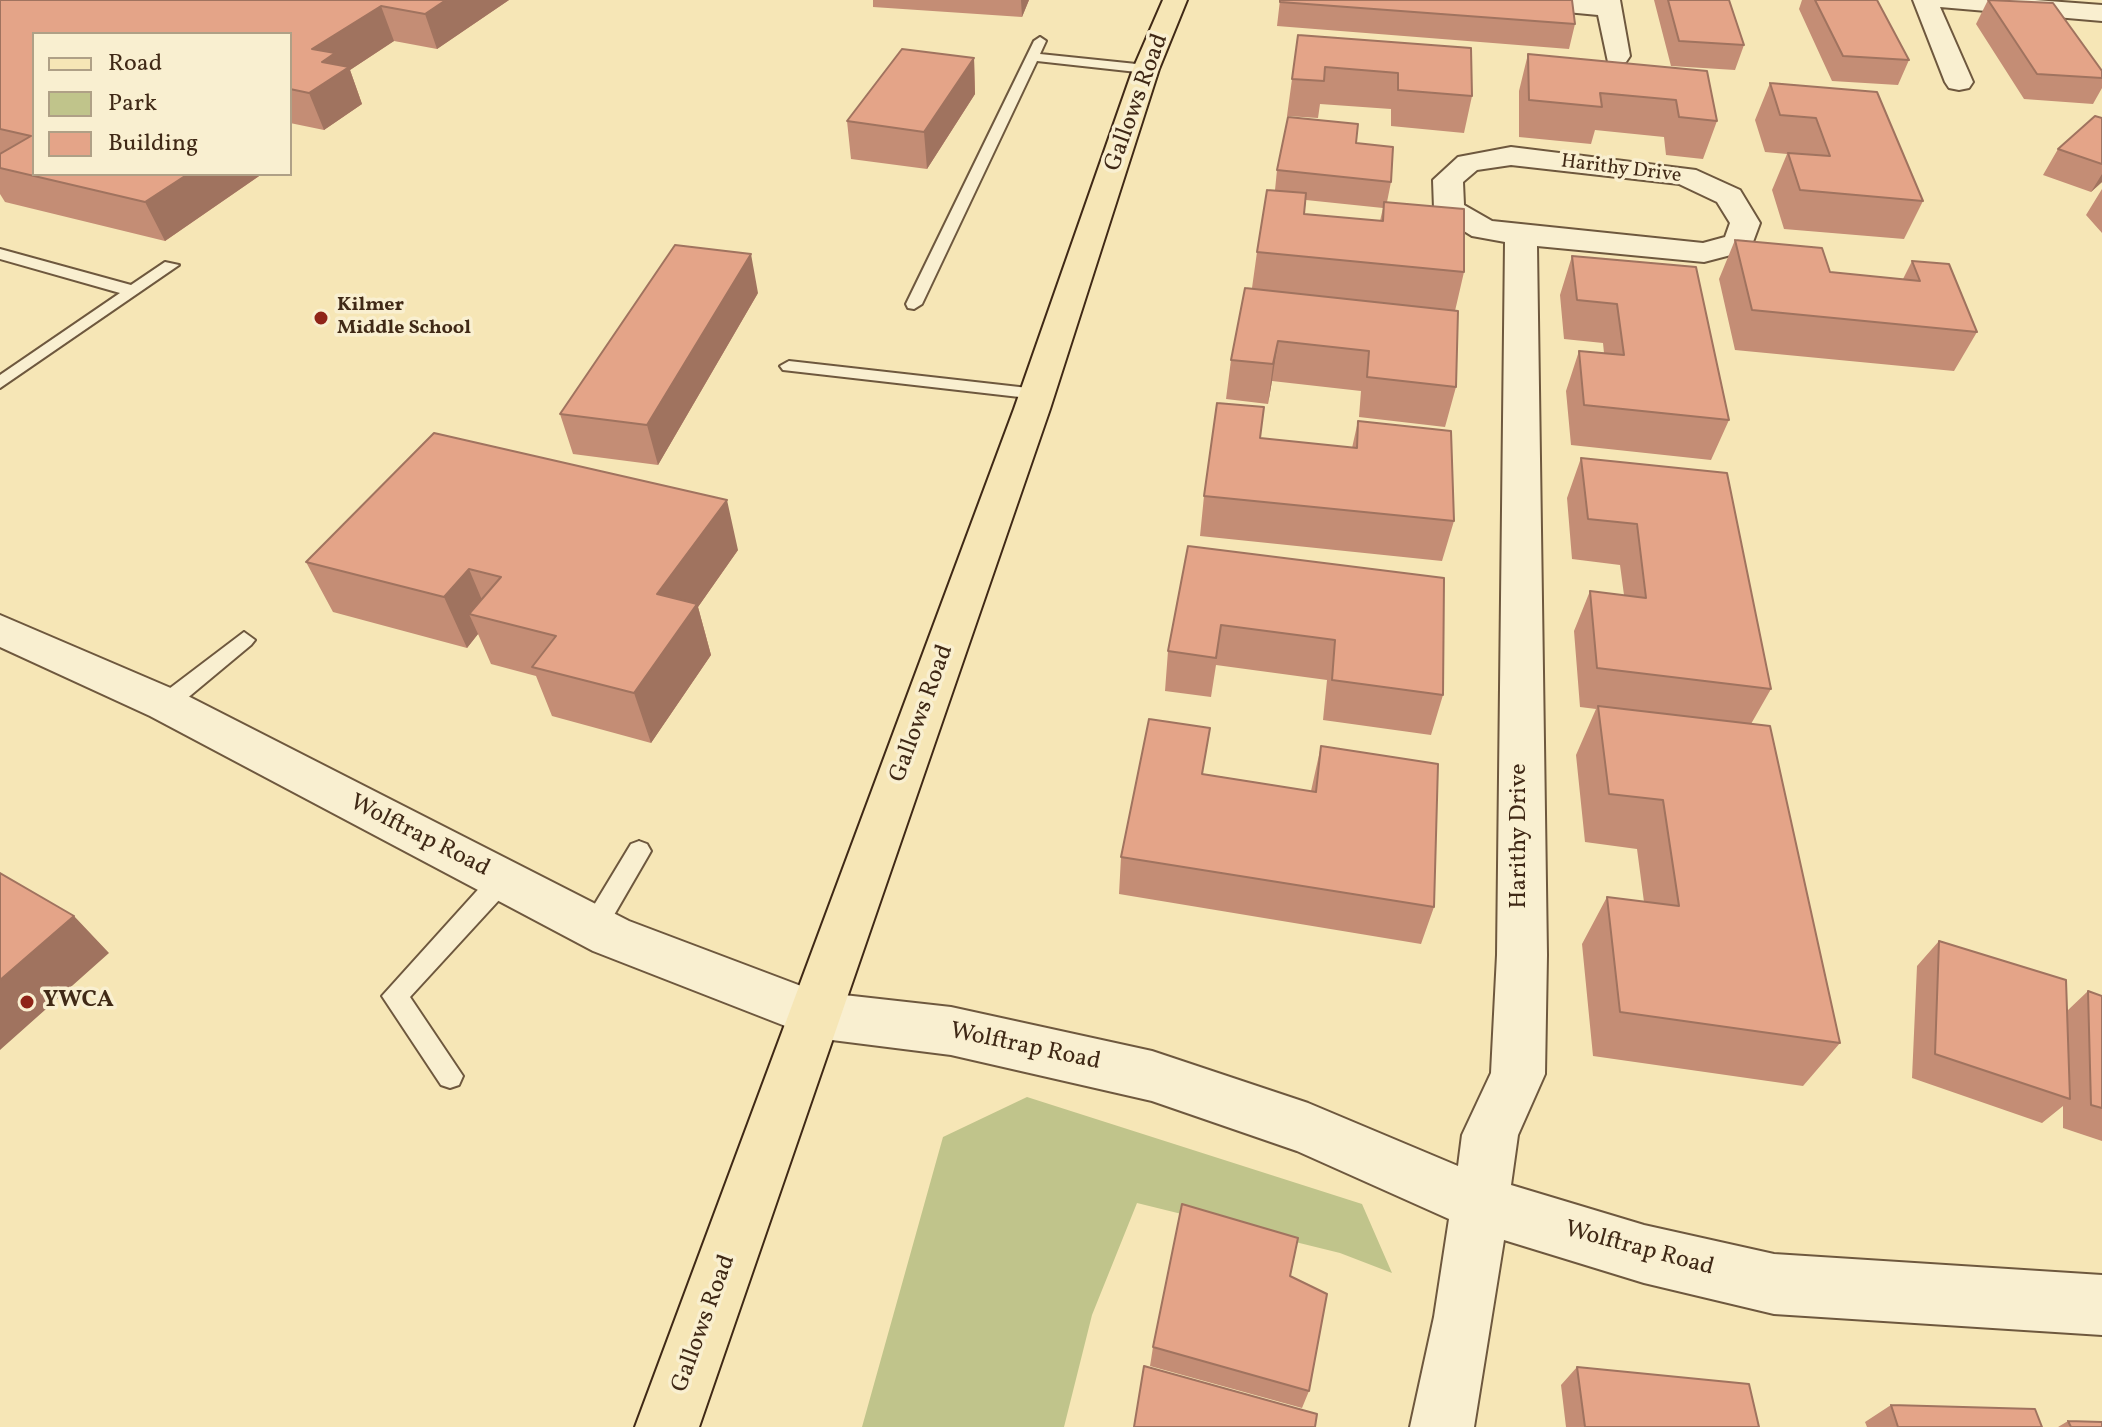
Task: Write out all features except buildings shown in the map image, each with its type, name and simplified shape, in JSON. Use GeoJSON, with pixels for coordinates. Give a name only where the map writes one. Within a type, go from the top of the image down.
{"type":"FeatureCollection","features":[{"type":"Feature","properties":{"kind":"main road","name":"Gallows Road"},"geometry":{"type":"LineString","coordinates":[[667,1427],[1037,394],[1146,69],[1175,0]]}},
{"type":"Feature","properties":{"kind":"street"},"geometry":{"type":"LineString","coordinates":[[1514,0],[1609,4],[1617,56]]}},
{"type":"Feature","properties":{"kind":"street"},"geometry":{"type":"LineString","coordinates":[[1925,0],[1959,82]]}},
{"type":"Feature","properties":{"kind":"street"},"geometry":{"type":"LineString","coordinates":[[1942,0],[2102,13]]}},
{"type":"Feature","properties":{"kind":"street","name":"Harithy Drive"},"geometry":{"type":"LineString","coordinates":[[1511,156],[1686,176],[1729,196],[1745,223],[1739,243],[1704,253],[1521,235],[1483,229],[1449,209],[1448,180],[1468,163],[1511,156]]}},
{"type":"Feature","properties":{"kind":"street","name":"Harithy Drive"},"geometry":{"type":"LineString","coordinates":[[1442,1427],[1490,1135],[1518,1074],[1522,955],[1521,235]]}},
{"type":"Feature","properties":{"kind":"street","name":"Wolftrap Road"},"geometry":{"type":"LineString","coordinates":[[0,630],[165,704],[594,927],[816,1015],[940,1029],[1152,1076],[1308,1129],[1480,1204],[1644,1254],[1774,1284],[2102,1305]]}},
{"type":"Feature","properties":{"kind":"lane"},"geometry":{"type":"LineString","coordinates":[[914,304],[1040,41]]}},
{"type":"Feature","properties":{"kind":"lane"},"geometry":{"type":"LineString","coordinates":[[1033,57],[1146,69]]}},
{"type":"Feature","properties":{"kind":"lane"},"geometry":{"type":"LineString","coordinates":[[0,254],[133,291]]}},
{"type":"Feature","properties":{"kind":"lane"},"geometry":{"type":"LineString","coordinates":[[0,383],[171,265]]}},
{"type":"Feature","properties":{"kind":"lane"},"geometry":{"type":"LineString","coordinates":[[789,366],[1037,394]]}},
{"type":"Feature","properties":{"kind":"lane"},"geometry":{"type":"LineString","coordinates":[[165,704],[244,640]]}},
{"type":"Feature","properties":{"kind":"lane"},"geometry":{"type":"LineString","coordinates":[[594,927],[639,851]]}},
{"type":"Feature","properties":{"kind":"lane"},"geometry":{"type":"LineString","coordinates":[[450,1076],[395,996],[502,880]]}},
{"type":"Feature","properties":{"kind":"green space"},"geometry":{"type":"Polygon","coordinates":[[[1027,1097],[1362,1204],[1392,1273],[1340,1253],[1137,1203],[1092,1315],[1064,1427],[862,1427],[943,1137],[1027,1097]]]}},
{"type":"Feature","properties":{"kind":"place","name":"Kilmer Middle School"},"geometry":{"type":"Point","coordinates":[321,318]}},
{"type":"Feature","properties":{"kind":"place","name":"YWCA"},"geometry":{"type":"Point","coordinates":[27,1002]}}]}
